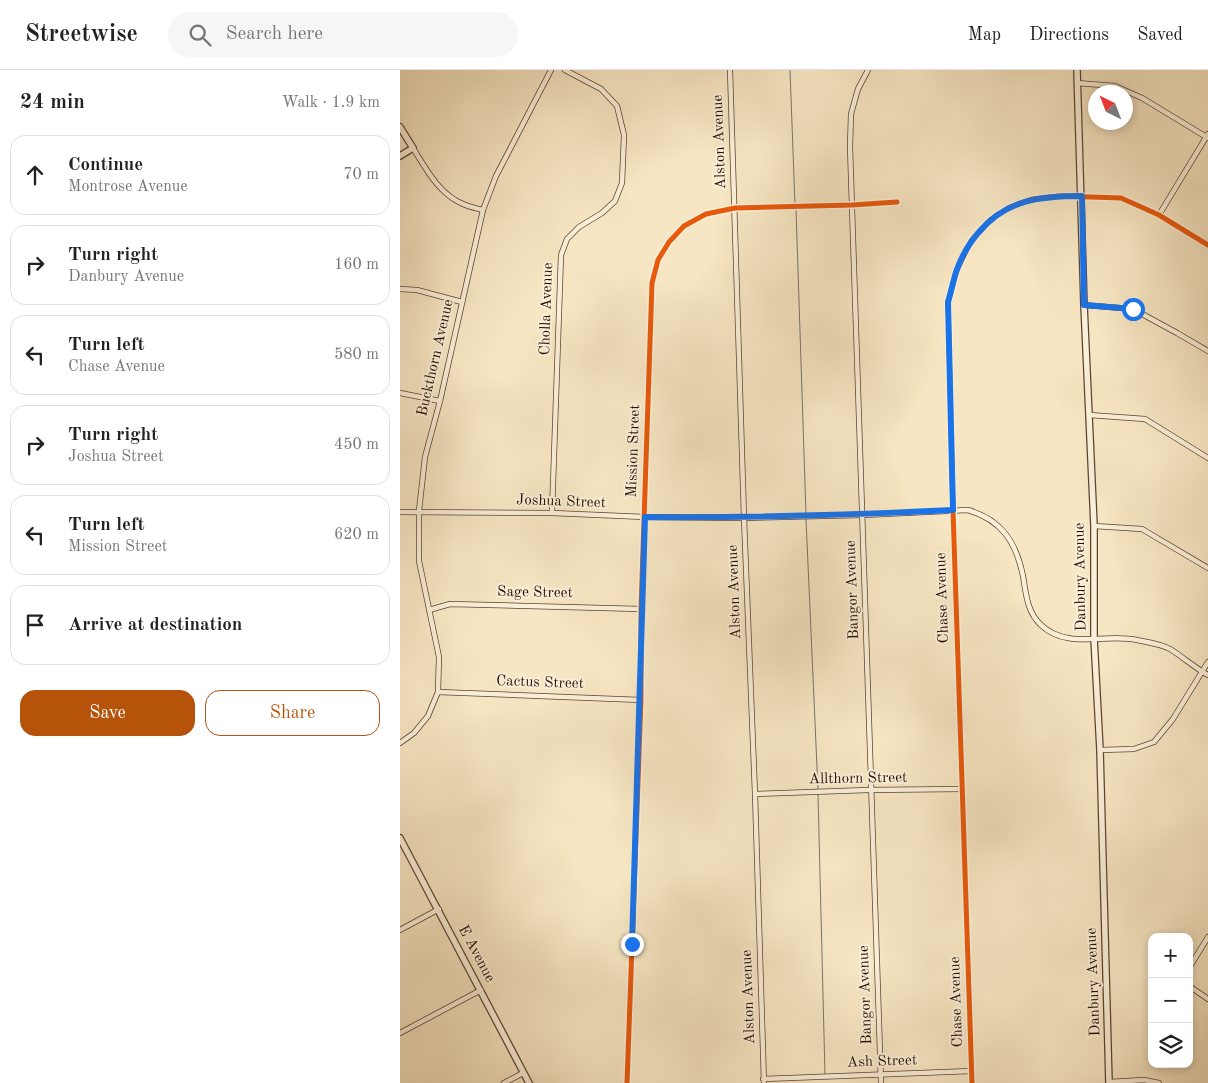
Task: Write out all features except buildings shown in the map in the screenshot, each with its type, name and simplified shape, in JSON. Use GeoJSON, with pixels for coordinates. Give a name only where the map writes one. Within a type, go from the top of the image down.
{"type":"FeatureCollection","features":[{"type":"Feature","properties":{"kind":"street","name":"Buckthorn Avenue"},"geometry":{"type":"LineString","coordinates":[[400,743],[414,733],[428,716],[438,692],[439,657],[420,561],[420,511],[425,457],[440,401],[483,210],[496,176],[551,70]]}},
{"type":"Feature","properties":{"kind":"street","name":"Cholla Avenue"},"geometry":{"type":"LineString","coordinates":[[552,513],[561,255],[567,239],[579,227],[602,213],[615,201],[622,183],[624,135],[617,106],[602,89],[564,70]]}},
{"type":"Feature","properties":{"kind":"street","name":"Alston Avenue"},"geometry":{"type":"LineString","coordinates":[[730,70],[763,1081]]}},
{"type":"Feature","properties":{"kind":"street","name":"Bangor Avenue"},"geometry":{"type":"LineString","coordinates":[[868,70],[858,90],[851,114],[852,206],[881,1083]]}},
{"type":"Feature","properties":{"kind":"street","name":"Danbury Avenue"},"geometry":{"type":"LineString","coordinates":[[1077,70],[1084,305],[1094,526],[1094,638],[1100,750],[1109,1082]]}},
{"type":"Feature","properties":{"kind":"street"},"geometry":{"type":"LineString","coordinates":[[1077,83],[1115,86],[1142,98],[1207,136],[1159,215]]}},
{"type":"Feature","properties":{"kind":"street"},"geometry":{"type":"LineString","coordinates":[[400,127],[431,177],[448,194],[463,204],[483,210]]}},
{"type":"Feature","properties":{"kind":"street"},"geometry":{"type":"LineString","coordinates":[[400,156],[413,148]]}},
{"type":"Feature","properties":{"kind":"street","name":"Chase Avenue"},"geometry":{"type":"LineString","coordinates":[[972,1083],[948,302],[957,270],[971,242],[991,219],[1010,207],[1032,199],[1060,196],[1121,198],[1159,215],[1208,245]]}},
{"type":"Feature","properties":{"kind":"street","name":"Mission Street"},"geometry":{"type":"LineString","coordinates":[[627,1083],[641,700],[641,609],[652,283],[658,260],[668,242],[684,226],[706,214],[735,208],[852,206],[897,202]]}},
{"type":"Feature","properties":{"kind":"street"},"geometry":{"type":"LineString","coordinates":[[400,289],[418,290],[462,302]]}},
{"type":"Feature","properties":{"kind":"street"},"geometry":{"type":"LineString","coordinates":[[1084,305],[1133,309],[1208,351]]}},
{"type":"Feature","properties":{"kind":"street"},"geometry":{"type":"LineString","coordinates":[[400,394],[440,401]]}},
{"type":"Feature","properties":{"kind":"street"},"geometry":{"type":"LineString","coordinates":[[1089,415],[1145,419],[1208,458]]}},
{"type":"Feature","properties":{"kind":"street","name":"Joshua Street"},"geometry":{"type":"LineString","coordinates":[[400,512],[552,513],[645,517],[744,518],[968,510],[994,520],[1003,529],[1018,557],[1028,605],[1041,625],[1059,636],[1078,639],[1134,639],[1168,648],[1208,675]]}},
{"type":"Feature","properties":{"kind":"street"},"geometry":{"type":"LineString","coordinates":[[1094,526],[1142,529],[1208,568]]}},
{"type":"Feature","properties":{"kind":"street","name":"Sage Street"},"geometry":{"type":"LineString","coordinates":[[429,610],[450,604],[641,609]]}},
{"type":"Feature","properties":{"kind":"street"},"geometry":{"type":"LineString","coordinates":[[1100,750],[1134,749],[1154,742],[1173,719],[1208,662]]}},
{"type":"Feature","properties":{"kind":"street","name":"Cactus Street"},"geometry":{"type":"LineString","coordinates":[[438,692],[641,700]]}},
{"type":"Feature","properties":{"kind":"street","name":"Allthorn Street"},"geometry":{"type":"LineString","coordinates":[[755,794],[962,789]]}},
{"type":"Feature","properties":{"kind":"street","name":"E Avenue"},"geometry":{"type":"LineString","coordinates":[[400,838],[529,1083]]}},
{"type":"Feature","properties":{"kind":"street"},"geometry":{"type":"LineString","coordinates":[[400,930],[439,909]]}},
{"type":"Feature","properties":{"kind":"street"},"geometry":{"type":"LineString","coordinates":[[1193,961],[1208,937]]}},
{"type":"Feature","properties":{"kind":"street"},"geometry":{"type":"LineString","coordinates":[[1193,989],[1208,999]]}},
{"type":"Feature","properties":{"kind":"street"},"geometry":{"type":"LineString","coordinates":[[400,1033],[481,990]]}},
{"type":"Feature","properties":{"kind":"street","name":"Ash Street"},"geometry":{"type":"LineString","coordinates":[[763,1081],[972,1071]]}},
{"type":"Feature","properties":{"kind":"street"},"geometry":{"type":"LineString","coordinates":[[504,1083],[524,1073]]}},
{"type":"Feature","properties":{"kind":"street"},"geometry":{"type":"LineString","coordinates":[[1109,1082],[1144,1080],[1159,1083]]}},
{"type":"Feature","properties":{"kind":"waterway"},"geometry":{"type":"LineString","coordinates":[[790,70],[795,205]]}},
{"type":"Feature","properties":{"kind":"waterway"},"geometry":{"type":"LineString","coordinates":[[796,209],[806,515]]}},
{"type":"Feature","properties":{"kind":"waterway"},"geometry":{"type":"LineString","coordinates":[[806,519],[818,790]]}},
{"type":"Feature","properties":{"kind":"waterway"},"geometry":{"type":"LineString","coordinates":[[818,794],[825,1075]]}},
{"type":"Feature","properties":{"kind":"cycle path"},"geometry":{"type":"LineString","coordinates":[[972,1083],[948,302],[957,270],[971,241],[991,219],[1010,207],[1032,199],[1060,196],[1121,198],[1159,215],[1208,245]]}},
{"type":"Feature","properties":{"kind":"cycle path"},"geometry":{"type":"LineString","coordinates":[[627,1083],[641,700],[641,609],[652,283],[658,260],[669,242],[684,226],[706,214],[735,208],[897,202]]}},
{"type":"Feature","properties":{"kind":"route"},"geometry":{"type":"LineString","coordinates":[[632,944],[641,700],[641,609],[645,517],[744,518],[863,515],[953,510],[948,302],[957,270],[971,242],[991,219],[1010,207],[1032,199],[1082,196],[1084,305],[1133,309]]}}]}
